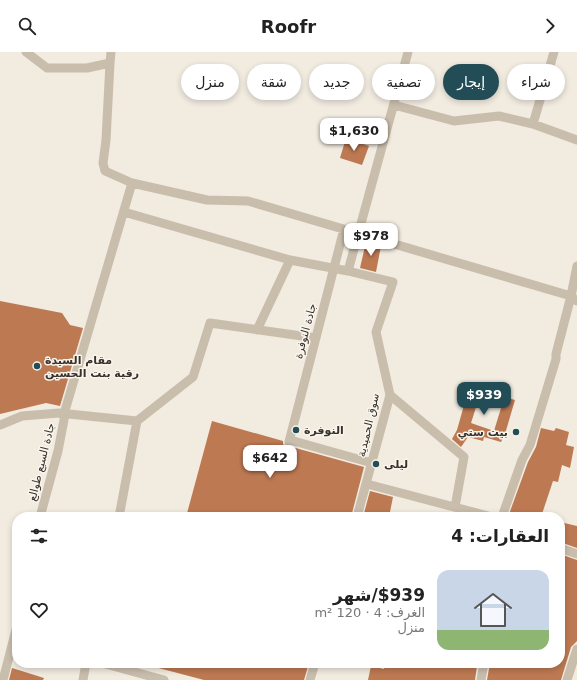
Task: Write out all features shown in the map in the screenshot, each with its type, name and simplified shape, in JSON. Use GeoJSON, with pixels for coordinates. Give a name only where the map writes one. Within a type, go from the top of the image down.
{"type":"FeatureCollection","features":[{"type":"Feature","properties":{"kind":"street"},"geometry":{"type":"LineString","coordinates":[[26,52],[47,68],[87,68],[110,63]]}},
{"type":"Feature","properties":{"kind":"street"},"geometry":{"type":"LineString","coordinates":[[112,52],[103,162],[106,171],[132,183],[207,200],[248,201],[575,300]]}},
{"type":"Feature","properties":{"kind":"street"},"geometry":{"type":"LineString","coordinates":[[124,212],[290,260],[348,271],[408,52]]}},
{"type":"Feature","properties":{"kind":"street"},"geometry":{"type":"LineString","coordinates":[[533,124],[554,52]]}},
{"type":"Feature","properties":{"kind":"street"},"geometry":{"type":"LineString","coordinates":[[394,105],[454,121],[499,116],[533,124],[577,140]]}},
{"type":"Feature","properties":{"kind":"street","name":"جادة السبع طوالع"},"geometry":{"type":"LineString","coordinates":[[41,512],[58,451],[64,414],[132,183]]}},
{"type":"Feature","properties":{"kind":"street","name":"جادة النوفرة"},"geometry":{"type":"LineString","coordinates":[[344,229],[295,416],[290,441],[372,463]]}},
{"type":"Feature","properties":{"kind":"street"},"geometry":{"type":"LineString","coordinates":[[257,330],[290,260]]}},
{"type":"Feature","properties":{"kind":"street"},"geometry":{"type":"LineString","coordinates":[[504,512],[522,460],[530,445],[556,359],[556,354],[575,300],[577,266]]}},
{"type":"Feature","properties":{"kind":"street","name":"سوق الحميدية"},"geometry":{"type":"LineString","coordinates":[[348,271],[393,282],[376,332],[390,395],[359,512]]}},
{"type":"Feature","properties":{"kind":"street"},"geometry":{"type":"LineString","coordinates":[[120,512],[137,421],[193,377],[210,323],[316,338]]}},
{"type":"Feature","properties":{"kind":"street"},"geometry":{"type":"LineString","coordinates":[[390,395],[464,457],[455,507]]}},
{"type":"Feature","properties":{"kind":"street"},"geometry":{"type":"LineString","coordinates":[[0,425],[22,416],[64,414],[137,421]]}},
{"type":"Feature","properties":{"kind":"street"},"geometry":{"type":"LineString","coordinates":[[367,484],[474,512]]}},
{"type":"Feature","properties":{"kind":"street"},"geometry":{"type":"LineString","coordinates":[[565,550],[577,554]]}},
{"type":"Feature","properties":{"kind":"street"},"geometry":{"type":"LineString","coordinates":[[3,680],[12,645]]}},
{"type":"Feature","properties":{"kind":"street"},"geometry":{"type":"LineString","coordinates":[[567,680],[577,649]]}},
{"type":"Feature","properties":{"kind":"street"},"geometry":{"type":"LineString","coordinates":[[83,680],[85,668]]}},
{"type":"Feature","properties":{"kind":"street"},"geometry":{"type":"LineString","coordinates":[[136,668],[164,680]]}},
{"type":"Feature","properties":{"kind":"street"},"geometry":{"type":"LineString","coordinates":[[310,680],[314,668]]}},
{"type":"Feature","properties":{"kind":"street"},"geometry":{"type":"LineString","coordinates":[[481,680],[483,668]]}},
{"type":"Feature","properties":{"kind":"building"},"geometry":{"type":"Polygon","coordinates":[[[346,138],[369,146],[362,165],[340,158],[346,138]]]}},
{"type":"Feature","properties":{"kind":"building"},"geometry":{"type":"Polygon","coordinates":[[[366,242],[381,246],[376,272],[360,268],[366,242]]]}},
{"type":"Feature","properties":{"kind":"building","name":"مقام السيدة رقية بنت الحسين"},"geometry":{"type":"Polygon","coordinates":[[[0,301],[62,313],[70,325],[83,328],[60,406],[46,403],[0,414],[0,301]]]}},
{"type":"Feature","properties":{"kind":"building"},"geometry":{"type":"Polygon","coordinates":[[[470,384],[482,388],[482,391],[515,400],[505,434],[501,442],[484,437],[483,441],[468,437],[461,447],[452,439],[457,430],[470,384]],[[478,401],[471,423],[494,431],[501,408],[478,401]]]}},
{"type":"Feature","properties":{"kind":"building"},"geometry":{"type":"Polygon","coordinates":[[[212,421],[283,441],[283,444],[287,448],[292,447],[364,467],[352,512],[187,512],[212,421]]]}},
{"type":"Feature","properties":{"kind":"building"},"geometry":{"type":"Polygon","coordinates":[[[541,428],[554,431],[556,428],[569,432],[566,445],[574,447],[570,468],[562,465],[558,482],[553,481],[543,512],[510,512],[528,462],[536,447],[541,428]]]}},
{"type":"Feature","properties":{"kind":"building"},"geometry":{"type":"Polygon","coordinates":[[[370,491],[393,497],[390,512],[364,512],[370,491]]]}},
{"type":"Feature","properties":{"kind":"building"},"geometry":{"type":"Polygon","coordinates":[[[565,523],[577,526],[577,548],[565,544],[565,523]]]}},
{"type":"Feature","properties":{"kind":"building"},"geometry":{"type":"Polygon","coordinates":[[[565,556],[577,560],[577,641],[571,647],[565,667],[565,556]]]}},
{"type":"Feature","properties":{"kind":"building"},"geometry":{"type":"Polygon","coordinates":[[[12,668],[44,678],[43,680],[9,680],[12,668]]]}},
{"type":"Feature","properties":{"kind":"building"},"geometry":{"type":"Polygon","coordinates":[[[159,668],[308,668],[304,680],[204,680],[159,668]]]}},
{"type":"Feature","properties":{"kind":"building"},"geometry":{"type":"Polygon","coordinates":[[[371,668],[477,668],[475,680],[368,680],[371,668]]]}},
{"type":"Feature","properties":{"kind":"building"},"geometry":{"type":"Polygon","coordinates":[[[489,668],[565,668],[561,680],[487,680],[489,668]]]}},
{"type":"Feature","properties":{"kind":"place","name":"مقام السيدة رقية بنت الحسين"},"geometry":{"type":"Point","coordinates":[37,366]}},
{"type":"Feature","properties":{"kind":"place","name":"النوفرة"},"geometry":{"type":"Point","coordinates":[296,430]}},
{"type":"Feature","properties":{"kind":"place","name":"بيت ستي"},"geometry":{"type":"Point","coordinates":[516,432]}},
{"type":"Feature","properties":{"kind":"place","name":"ليلى"},"geometry":{"type":"Point","coordinates":[376,464]}}]}
